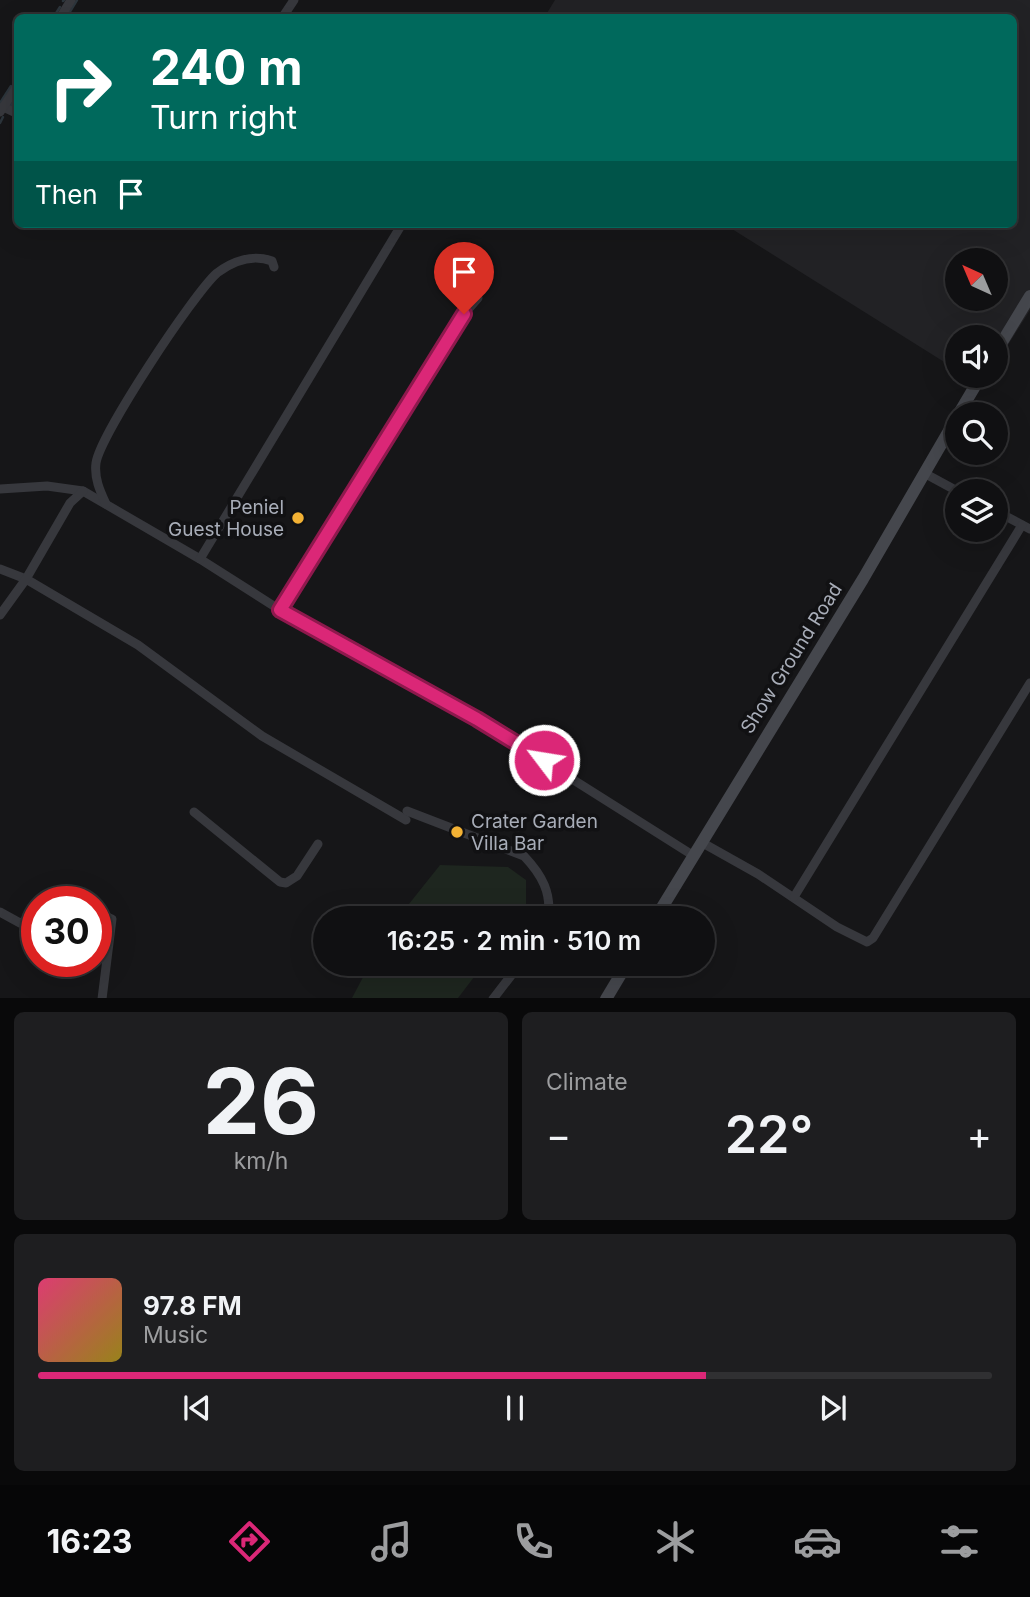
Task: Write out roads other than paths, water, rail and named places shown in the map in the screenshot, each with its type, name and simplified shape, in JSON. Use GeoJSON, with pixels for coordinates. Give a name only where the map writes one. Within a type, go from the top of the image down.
{"type":"FeatureCollection","features":[{"type":"Feature","properties":{"kind":"main road"},"geometry":{"type":"LineString","coordinates":[[1008,332],[1030,296]]}},
{"type":"Feature","properties":{"kind":"main road","name":"Show Ground Road"},"geometry":{"type":"LineString","coordinates":[[663,906],[863,579],[945,438]]}},
{"type":"Feature","properties":{"kind":"main road"},"geometry":{"type":"LineString","coordinates":[[607,998],[620,976]]}},
{"type":"Feature","properties":{"kind":"street"},"geometry":{"type":"LineString","coordinates":[[2,110],[14,91]]}},
{"type":"Feature","properties":{"kind":"street"},"geometry":{"type":"LineString","coordinates":[[200,559],[400,228]]}},
{"type":"Feature","properties":{"kind":"street"},"geometry":{"type":"LineString","coordinates":[[107,506],[99,488],[96,461],[112,427],[186,309],[206,284],[235,261],[265,258],[272,261],[274,267]]}},
{"type":"Feature","properties":{"kind":"street"},"geometry":{"type":"LineString","coordinates":[[280,610],[464,314],[478,298]]}},
{"type":"Feature","properties":{"kind":"street"},"geometry":{"type":"LineString","coordinates":[[924,473],[945,484]]}},
{"type":"Feature","properties":{"kind":"street"},"geometry":{"type":"LineString","coordinates":[[0,489],[47,486],[83,492],[200,559],[280,610],[477,719],[694,856]]}},
{"type":"Feature","properties":{"kind":"street"},"geometry":{"type":"LineString","coordinates":[[0,615],[26,579],[70,503],[83,492]]}},
{"type":"Feature","properties":{"kind":"street"},"geometry":{"type":"LineString","coordinates":[[794,897],[1026,527],[1008,517]]}},
{"type":"Feature","properties":{"kind":"street"},"geometry":{"type":"LineString","coordinates":[[0,569],[26,579],[138,645],[262,736],[406,816],[524,856],[537,870],[546,887],[549,906]]}},
{"type":"Feature","properties":{"kind":"street"},"geometry":{"type":"LineString","coordinates":[[701,842],[794,897],[846,933],[870,941],[1030,683]]}},
{"type":"Feature","properties":{"kind":"street"},"geometry":{"type":"LineString","coordinates":[[194,812],[280,882],[286,883],[298,876],[318,844]]}},
{"type":"Feature","properties":{"kind":"street"},"geometry":{"type":"LineString","coordinates":[[0,912],[13,921],[21,923]]}},
{"type":"Feature","properties":{"kind":"street"},"geometry":{"type":"LineString","coordinates":[[494,998],[511,976]]}},
{"type":"Feature","properties":{"kind":"street"},"geometry":{"type":"LineString","coordinates":[[102,998],[105,977]]}},
{"type":"Feature","properties":{"kind":"waterway"},"geometry":{"type":"LineString","coordinates":[[68,14],[77,0]]}},
{"type":"Feature","properties":{"kind":"waterway"},"geometry":{"type":"LineString","coordinates":[[56,14],[60,7]]}},
{"type":"Feature","properties":{"kind":"waterway"},"geometry":{"type":"LineString","coordinates":[[0,103],[11,86]]}},
{"type":"Feature","properties":{"kind":"waterway"},"geometry":{"type":"LineString","coordinates":[[10,107],[14,101]]}},
{"type":"Feature","properties":{"kind":"waterway"},"geometry":{"type":"LineString","coordinates":[[0,123],[3,117]]}},
{"type":"Feature","properties":{"kind":"place","name":"Peniel Guest House"},"geometry":{"type":"Point","coordinates":[298,518]}},
{"type":"Feature","properties":{"kind":"place","name":"Crater Garden Villa Bar"},"geometry":{"type":"Point","coordinates":[457,832]}}]}
